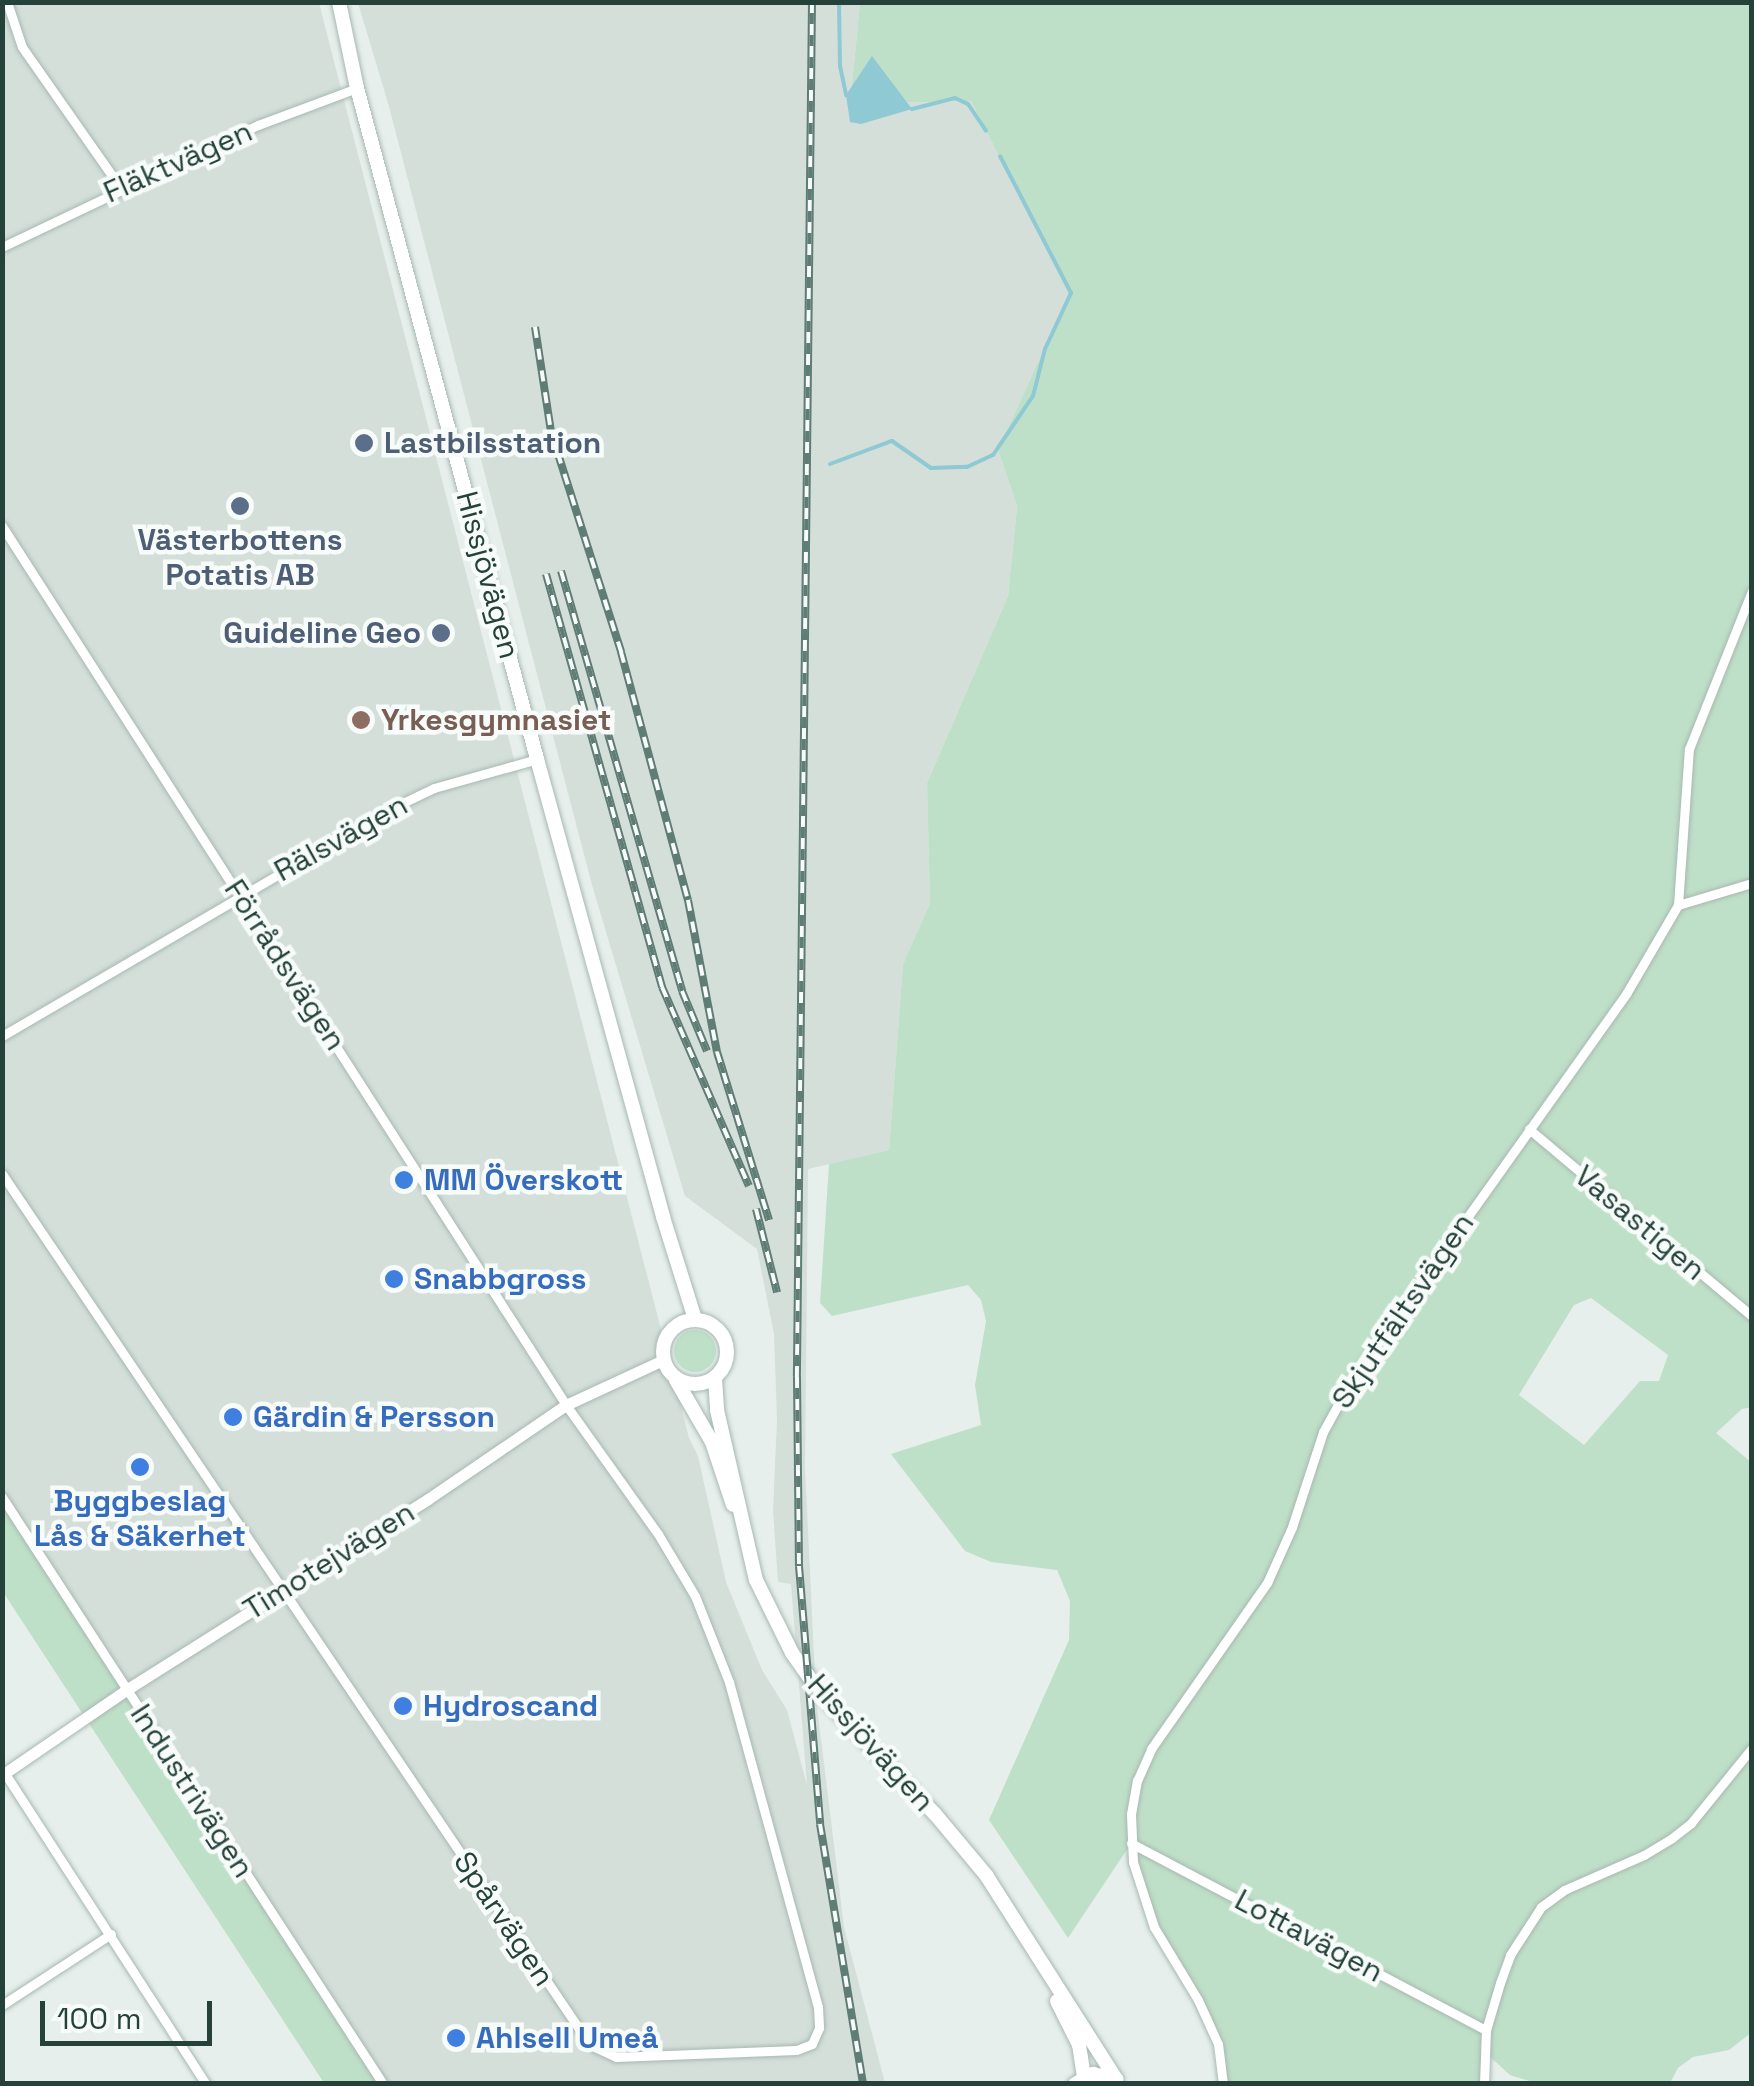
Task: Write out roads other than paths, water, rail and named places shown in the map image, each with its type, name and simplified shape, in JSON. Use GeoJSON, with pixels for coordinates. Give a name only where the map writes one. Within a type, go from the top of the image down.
{"type":"FeatureCollection","features":[{"type":"Feature","properties":{"kind":"main road","name":"Hissjövägen"},"geometry":{"type":"LineString","coordinates":[[339,2],[357,88],[537,759],[662,1217],[695,1319]]}},
{"type":"Feature","properties":{"kind":"main road"},"geometry":{"type":"LineString","coordinates":[[695,1319],[714,1325],[725,1340],[726,1362],[715,1379],[691,1384],[675,1378],[663,1360],[664,1341],[670,1330],[695,1319]]}},
{"type":"Feature","properties":{"kind":"main road","name":"Hissjövägen"},"geometry":{"type":"LineString","coordinates":[[675,1378],[712,1442],[746,1538]]}},
{"type":"Feature","properties":{"kind":"main road","name":"Hissjövägen"},"geometry":{"type":"LineString","coordinates":[[715,1379],[717,1410],[756,1580],[792,1653],[845,1722],[960,1842],[1024,1933],[1118,2082]]}},
{"type":"Feature","properties":{"kind":"main road","name":"Hissjövägen"},"geometry":{"type":"LineString","coordinates":[[1024,1933],[1079,2046],[1079,2080]]}},
{"type":"Feature","properties":{"kind":"main road"},"geometry":{"type":"LineString","coordinates":[[1079,2080],[1104,2074],[1118,2082]]}},
{"type":"Feature","properties":{"kind":"street"},"geometry":{"type":"LineString","coordinates":[[8,2],[22,47],[120,187]]}},
{"type":"Feature","properties":{"kind":"street","name":"Fläktvägen"},"geometry":{"type":"LineString","coordinates":[[2,246],[258,125],[357,88]]}},
{"type":"Feature","properties":{"kind":"street","name":"Förrådsvägen"},"geometry":{"type":"LineString","coordinates":[[2,526],[566,1405]]}},
{"type":"Feature","properties":{"kind":"street"},"geometry":{"type":"LineString","coordinates":[[1752,591],[1690,749],[1678,905],[1752,884]]}},
{"type":"Feature","properties":{"kind":"street","name":"Rälsvägen"},"geometry":{"type":"LineString","coordinates":[[2,1036],[240,895],[434,788],[537,759]]}},
{"type":"Feature","properties":{"kind":"street","name":"Skjutfältsvägen"},"geometry":{"type":"LineString","coordinates":[[1223,2084],[1218,2044],[1142,1898],[1132,1843],[1137,1781],[1151,1749],[1267,1583],[1336,1406],[1626,994],[1678,905]]}},
{"type":"Feature","properties":{"kind":"street","name":"Vasastigen"},"geometry":{"type":"LineString","coordinates":[[1529,1129],[1752,1316]]}},
{"type":"Feature","properties":{"kind":"street","name":"Spårvägen"},"geometry":{"type":"LineString","coordinates":[[2,1174],[597,2051],[616,2057],[806,2049],[818,2035],[818,2007],[715,1643],[695,1596],[658,1534],[566,1405]]}},
{"type":"Feature","properties":{"kind":"street","name":"Timotejvägen"},"geometry":{"type":"LineString","coordinates":[[3,1773],[126,1690],[428,1499],[566,1405],[663,1360]]}},
{"type":"Feature","properties":{"kind":"street","name":"Industrivägen"},"geometry":{"type":"LineString","coordinates":[[2,1497],[383,2084]]}},
{"type":"Feature","properties":{"kind":"street"},"geometry":{"type":"LineString","coordinates":[[1484,2084],[1486,2030],[1510,1955],[1541,1907],[1564,1890],[1644,1856],[1692,1823],[1752,1748]]}},
{"type":"Feature","properties":{"kind":"street"},"geometry":{"type":"LineString","coordinates":[[3,1773],[206,2084]]}},
{"type":"Feature","properties":{"kind":"street","name":"Lottavägen"},"geometry":{"type":"LineString","coordinates":[[1132,1843],[1486,2030]]}},
{"type":"Feature","properties":{"kind":"street"},"geometry":{"type":"LineString","coordinates":[[2,2005],[111,1934]]}},
{"type":"Feature","properties":{"kind":"water"},"geometry":{"type":"Polygon","coordinates":[[[872,56],[912,109],[861,124],[850,122],[846,95],[872,56]]]}},
{"type":"Feature","properties":{"kind":"waterway"},"geometry":{"type":"LineString","coordinates":[[839,2],[840,66],[846,95]]}},
{"type":"Feature","properties":{"kind":"waterway"},"geometry":{"type":"LineString","coordinates":[[912,109],[955,98],[968,104],[986,131]]}},
{"type":"Feature","properties":{"kind":"waterway"},"geometry":{"type":"LineString","coordinates":[[830,464],[892,441],[931,468],[967,467],[993,455],[1033,396],[1045,349],[1071,293],[1000,156]]}},
{"type":"Feature","properties":{"kind":"railway"},"geometry":{"type":"LineString","coordinates":[[812,2],[797,1377],[799,1566],[820,1824],[863,2084]]}},
{"type":"Feature","properties":{"kind":"railway"},"geometry":{"type":"LineString","coordinates":[[535,327],[551,432],[621,652],[688,900],[717,1052],[769,1220]]}},
{"type":"Feature","properties":{"kind":"railway"},"geometry":{"type":"LineString","coordinates":[[561,571],[682,991],[707,1051]]}},
{"type":"Feature","properties":{"kind":"railway"},"geometry":{"type":"LineString","coordinates":[[546,574],[662,987],[749,1186]]}},
{"type":"Feature","properties":{"kind":"railway"},"geometry":{"type":"LineString","coordinates":[[756,1209],[777,1292]]}},
{"type":"Feature","properties":{"kind":"place","name":"Lastbilsstation"},"geometry":{"type":"Point","coordinates":[364,443]}},
{"type":"Feature","properties":{"kind":"place","name":"Västerbottens Potatis AB"},"geometry":{"type":"Point","coordinates":[240,506]}},
{"type":"Feature","properties":{"kind":"place","name":"Guideline Geo"},"geometry":{"type":"Point","coordinates":[441,633]}},
{"type":"Feature","properties":{"kind":"place","name":"Yrkesgymnasiet"},"geometry":{"type":"Point","coordinates":[361,720]}},
{"type":"Feature","properties":{"kind":"place","name":"MM Överskott"},"geometry":{"type":"Point","coordinates":[404,1180]}},
{"type":"Feature","properties":{"kind":"place","name":"Snabbgross"},"geometry":{"type":"Point","coordinates":[394,1279]}},
{"type":"Feature","properties":{"kind":"place","name":"Gärdin & Persson"},"geometry":{"type":"Point","coordinates":[233,1417]}},
{"type":"Feature","properties":{"kind":"place","name":"Byggbeslag Lås & Säkerhet"},"geometry":{"type":"Point","coordinates":[140,1467]}},
{"type":"Feature","properties":{"kind":"place","name":"Hydroscand"},"geometry":{"type":"Point","coordinates":[403,1706]}},
{"type":"Feature","properties":{"kind":"place","name":"Ahlsell Umeå"},"geometry":{"type":"Point","coordinates":[456,2038]}}]}
